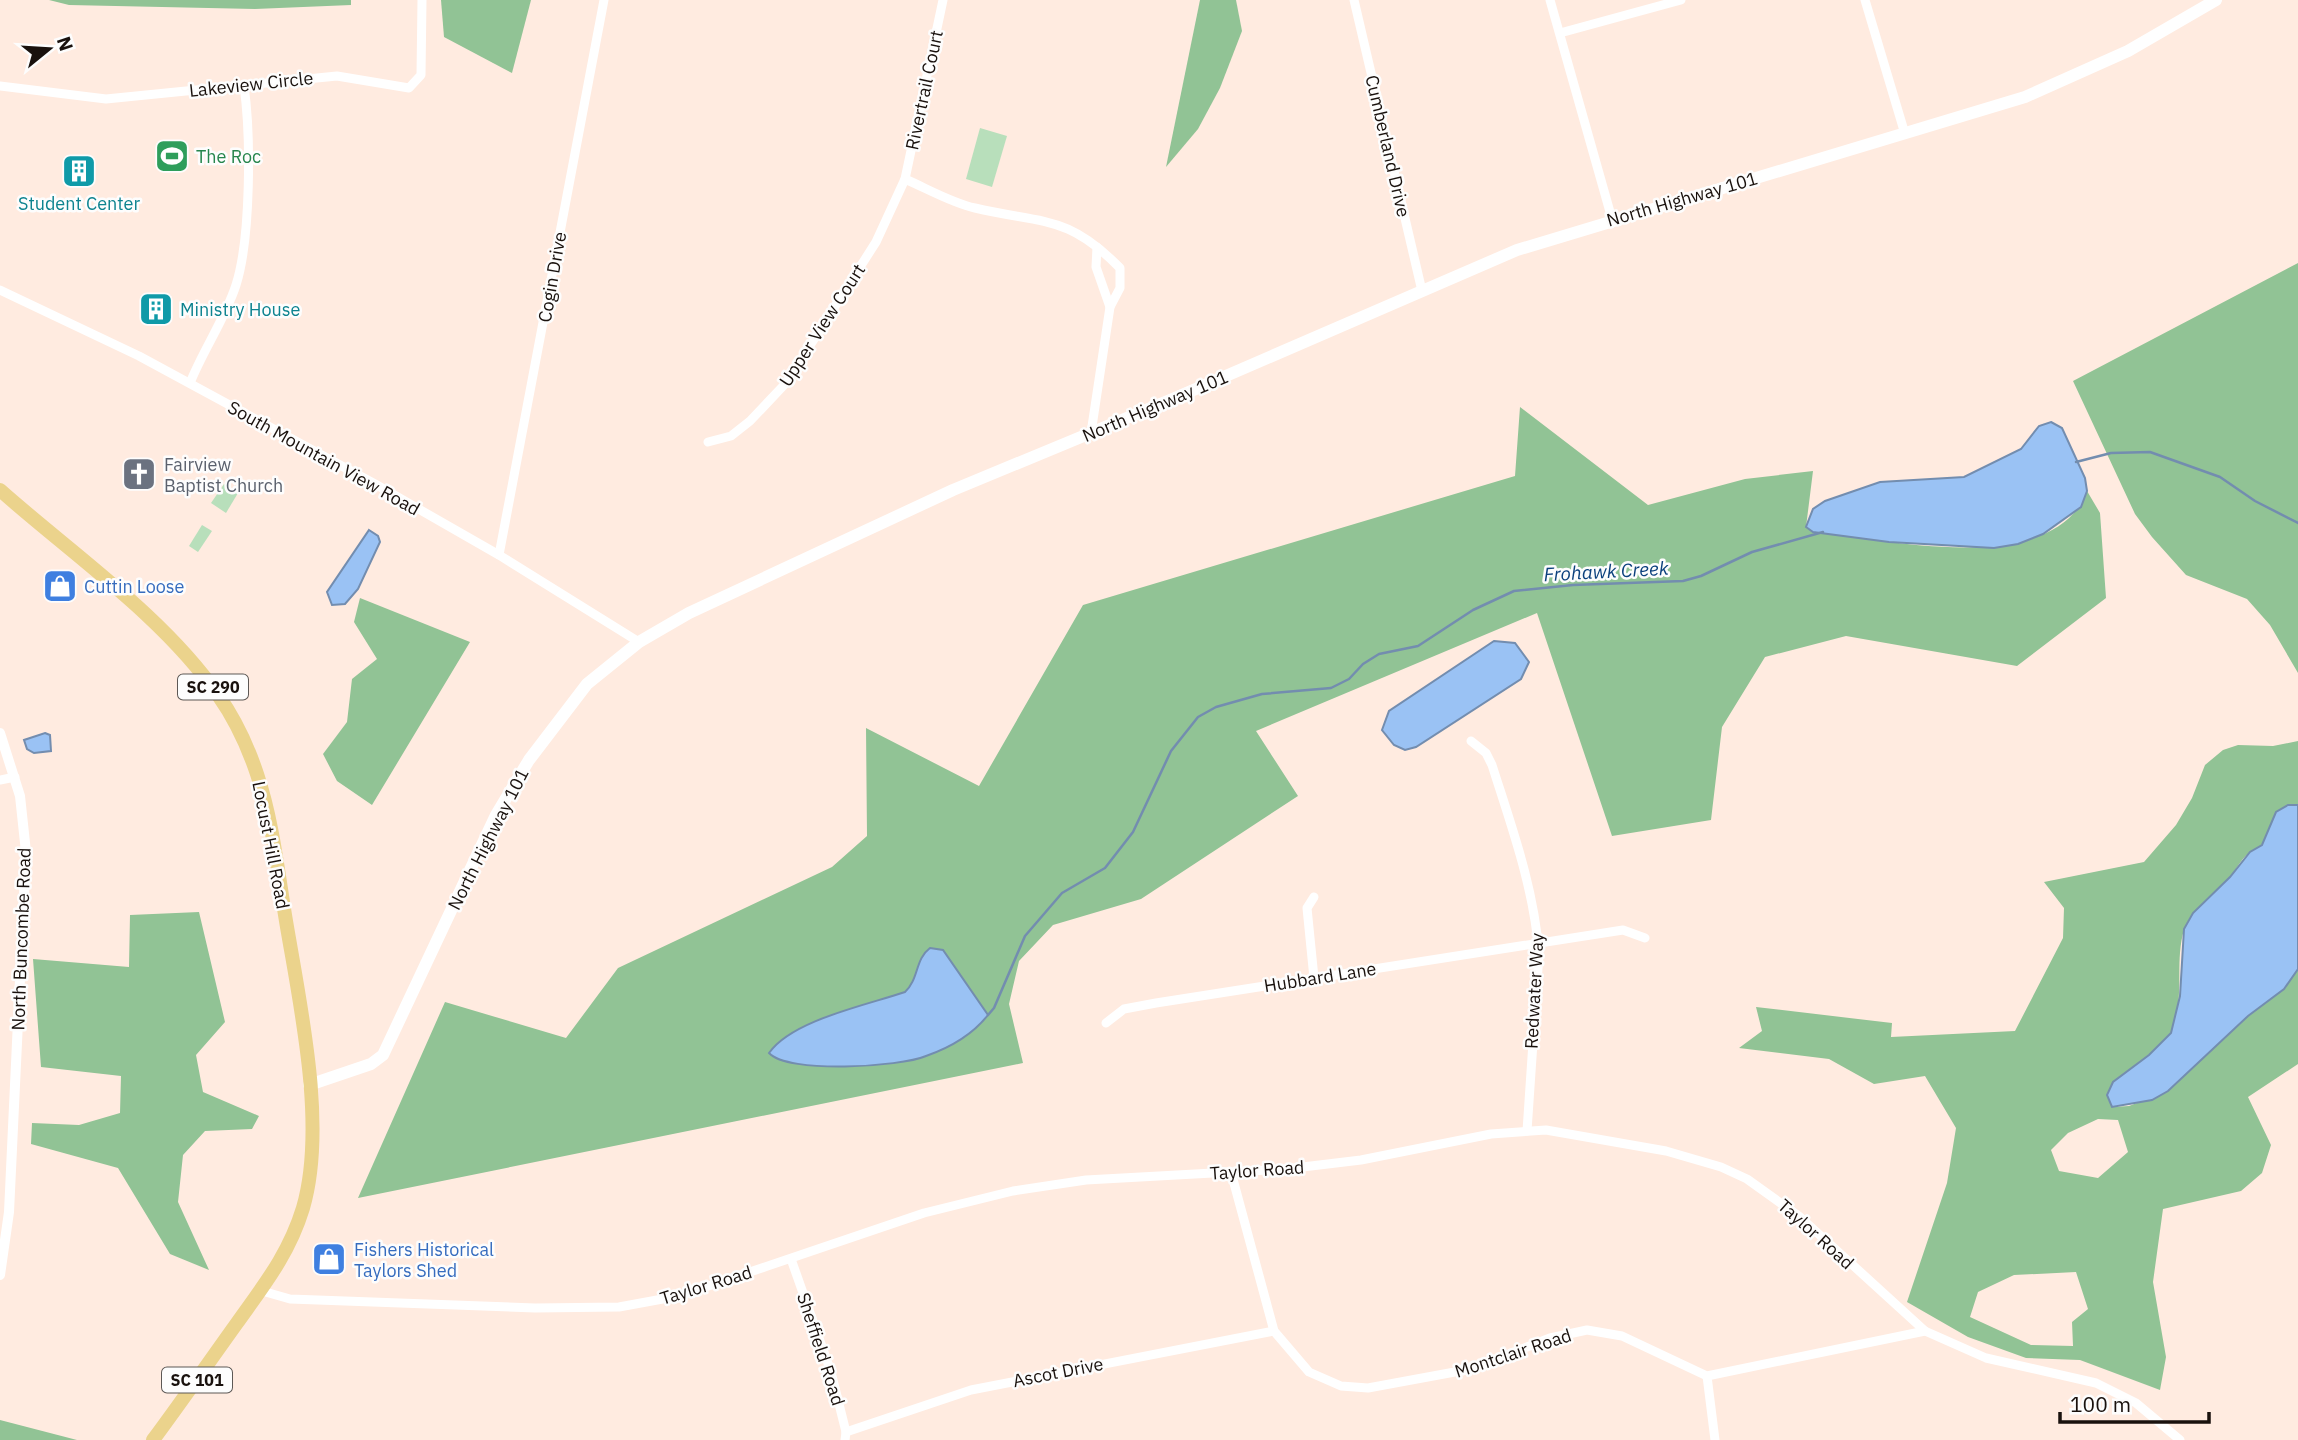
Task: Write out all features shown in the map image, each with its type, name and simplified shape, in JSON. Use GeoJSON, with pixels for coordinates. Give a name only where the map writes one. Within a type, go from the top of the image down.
{"type":"FeatureCollection","features":[{"type":"Feature","properties":{"kind":"main road","name":"North Highway 101"},"geometry":{"type":"LineString","coordinates":[[309,1085],[371,1064],[383,1055],[463,882],[515,782],[569,703],[607,667],[639,642],[689,613],[890,517],[1517,250],[1612,219],[1991,109],[2065,81],[2127,51],[2216,0]]}},
{"type":"Feature","properties":{"kind":"main road","name":"Locust Hill Road"},"geometry":{"type":"LineString","coordinates":[[0,490],[164,633],[193,662],[235,721],[257,775],[275,850],[309,1085],[312,1154],[303,1208],[280,1264],[262,1291]]}},
{"type":"Feature","properties":{"kind":"main road","name":"SC 101"},"geometry":{"type":"LineString","coordinates":[[153,1440],[262,1291]]}},
{"type":"Feature","properties":{"kind":"street","name":"Lakeview Circle"},"geometry":{"type":"LineString","coordinates":[[0,86],[106,99],[337,76],[400,88],[413,86],[422,70],[422,0]]}},
{"type":"Feature","properties":{"kind":"street","name":"Cogin Drive"},"geometry":{"type":"LineString","coordinates":[[499,555],[604,0]]}},
{"type":"Feature","properties":{"kind":"street","name":"Rivertrail Court"},"geometry":{"type":"LineString","coordinates":[[905,179],[943,0]]}},
{"type":"Feature","properties":{"kind":"street","name":"Cumberland Drive"},"geometry":{"type":"LineString","coordinates":[[1354,0],[1422,291]]}},
{"type":"Feature","properties":{"kind":"street"},"geometry":{"type":"LineString","coordinates":[[1550,0],[1612,219]]}},
{"type":"Feature","properties":{"kind":"street"},"geometry":{"type":"LineString","coordinates":[[1560,33],[1681,0]]}},
{"type":"Feature","properties":{"kind":"street"},"geometry":{"type":"LineString","coordinates":[[1865,0],[1905,134]]}},
{"type":"Feature","properties":{"kind":"street"},"geometry":{"type":"LineString","coordinates":[[190,383],[231,297],[240,267],[245,238],[247,142],[244,86]]}},
{"type":"Feature","properties":{"kind":"street"},"geometry":{"type":"LineString","coordinates":[[905,179],[973,208],[1065,226],[1087,237],[1120,268],[1120,288],[1110,307],[1091,433]]}},
{"type":"Feature","properties":{"kind":"street","name":"Upper View Court"},"geometry":{"type":"LineString","coordinates":[[708,442],[731,436],[751,421],[786,383],[876,242],[905,179]]}},
{"type":"Feature","properties":{"kind":"street"},"geometry":{"type":"LineString","coordinates":[[1097,247],[1096,267],[1110,307]]}},
{"type":"Feature","properties":{"kind":"street","name":"South Mountain View Road"},"geometry":{"type":"LineString","coordinates":[[0,290],[190,383],[499,555],[639,642]]}},
{"type":"Feature","properties":{"kind":"street","name":"North Buncombe Road"},"geometry":{"type":"LineString","coordinates":[[0,733],[23,809],[26,852],[10,1203],[0,1275]]}},
{"type":"Feature","properties":{"kind":"street","name":"Redwater Way"},"geometry":{"type":"LineString","coordinates":[[1471,741],[1486,753],[1492,765],[1528,879],[1538,942],[1527,1130]]}},
{"type":"Feature","properties":{"kind":"street"},"geometry":{"type":"LineString","coordinates":[[0,780],[15,777]]}},
{"type":"Feature","properties":{"kind":"street"},"geometry":{"type":"LineString","coordinates":[[1314,897],[1307,908],[1314,978]]}},
{"type":"Feature","properties":{"kind":"street","name":"Hubbard Lane"},"geometry":{"type":"LineString","coordinates":[[1106,1023],[1124,1009],[1538,942],[1623,930],[1645,938]]}},
{"type":"Feature","properties":{"kind":"street","name":"Taylor Road"},"geometry":{"type":"LineString","coordinates":[[262,1291],[290,1300],[600,1309],[662,1300],[924,1213],[1013,1191],[1086,1180],[1231,1172],[1361,1160],[1527,1130],[1571,1133],[1654,1148],[1709,1163],[1747,1179],[1800,1217],[1925,1331],[1986,1358],[2096,1383],[2141,1407],[2180,1440]]}},
{"type":"Feature","properties":{"kind":"street","name":"Montclair Road"},"geometry":{"type":"LineString","coordinates":[[1231,1172],[1274,1331],[1309,1372],[1326,1381],[1353,1388],[1414,1381],[1471,1369],[1550,1338],[1587,1330],[1622,1336],[1707,1376]]}},
{"type":"Feature","properties":{"kind":"street","name":"Sheffield Road"},"geometry":{"type":"LineString","coordinates":[[791,1259],[831,1372],[846,1436]]}},
{"type":"Feature","properties":{"kind":"street","name":"Ascot Drive"},"geometry":{"type":"LineString","coordinates":[[846,1436],[971,1390],[1274,1331]]}},
{"type":"Feature","properties":{"kind":"street"},"geometry":{"type":"LineString","coordinates":[[1716,1440],[1707,1376],[1925,1331]]}},
{"type":"Feature","properties":{"kind":"green space"},"geometry":{"type":"Polygon","coordinates":[[[49,0],[351,0],[351,5],[255,9],[69,5],[49,0]]]}},
{"type":"Feature","properties":{"kind":"green space"},"geometry":{"type":"Polygon","coordinates":[[[441,0],[531,0],[512,73],[444,37],[441,0]]]}},
{"type":"Feature","properties":{"kind":"green space"},"geometry":{"type":"Polygon","coordinates":[[[1200,0],[1236,0],[1242,31],[1220,88],[1198,129],[1166,167],[1200,0]]]}},
{"type":"Feature","properties":{"kind":"green space"},"geometry":{"type":"Polygon","coordinates":[[[980,128],[1007,136],[992,187],[966,179],[980,128]]]}},
{"type":"Feature","properties":{"kind":"green space"},"geometry":{"type":"Polygon","coordinates":[[[2298,263],[2298,673],[2270,625],[2247,599],[2186,575],[2152,537],[2135,514],[2073,381],[2298,263]]]}},
{"type":"Feature","properties":{"kind":"green space"},"geometry":{"type":"Polygon","coordinates":[[[1520,407],[1648,505],[1745,479],[1813,471],[1806,527],[1813,531],[1922,546],[2005,545],[2040,536],[2069,518],[2087,491],[2100,513],[2106,598],[2017,666],[1846,636],[1765,657],[1722,727],[1711,820],[1612,836],[1537,613],[1256,731],[1298,796],[1141,899],[1053,925],[1019,961],[1009,1004],[1023,1063],[358,1198],[445,1002],[566,1038],[618,968],[832,867],[867,836],[866,728],[979,786],[1083,605],[1515,476],[1520,407]]]}},
{"type":"Feature","properties":{"kind":"green space"},"geometry":{"type":"Polygon","coordinates":[[[224,484],[238,493],[226,513],[211,503],[224,484]]]}},
{"type":"Feature","properties":{"kind":"green space"},"geometry":{"type":"Polygon","coordinates":[[[202,525],[212,531],[198,552],[189,546],[202,525]]]}},
{"type":"Feature","properties":{"kind":"green space"},"geometry":{"type":"Polygon","coordinates":[[[360,598],[470,642],[372,805],[337,781],[323,754],[347,722],[352,679],[377,659],[354,622],[360,598]]]}},
{"type":"Feature","properties":{"kind":"green space"},"geometry":{"type":"Polygon","coordinates":[[[2298,741],[2298,805],[2289,806],[2278,813],[2262,844],[2246,856],[2187,922],[2181,943],[2178,1007],[2171,1032],[2158,1050],[2121,1077],[2107,1095],[2113,1107],[2129,1106],[2168,1091],[2248,1016],[2284,989],[2298,969],[2298,1064],[2248,1097],[2271,1145],[2262,1173],[2241,1191],[2163,1209],[2153,1282],[2166,1357],[2160,1390],[2080,1360],[2026,1358],[1968,1337],[1907,1302],[1947,1183],[1956,1128],[1925,1076],[1874,1084],[1829,1059],[1739,1048],[1762,1031],[1756,1007],[1892,1023],[1891,1037],[2015,1031],[2063,938],[2064,908],[2044,882],[2144,862],[2176,825],[2192,798],[2205,765],[2223,750],[2238,745],[2273,746],[2298,741]],[[2098,1119],[2068,1133],[2051,1150],[2059,1171],[2098,1178],[2128,1152],[2118,1120],[2098,1119]],[[2076,1272],[2014,1275],[1978,1292],[1970,1317],[2031,1345],[2073,1346],[2072,1322],[2088,1309],[2076,1272]]]}},
{"type":"Feature","properties":{"kind":"green space"},"geometry":{"type":"Polygon","coordinates":[[[199,912],[225,1022],[196,1055],[203,1092],[259,1116],[252,1129],[205,1131],[183,1155],[178,1202],[209,1270],[170,1254],[118,1168],[31,1144],[32,1123],[79,1125],[120,1113],[121,1076],[41,1067],[33,959],[129,967],[130,915],[199,912]]]}},
{"type":"Feature","properties":{"kind":"green space"},"geometry":{"type":"Polygon","coordinates":[[[0,1420],[77,1440],[0,1440],[0,1420]]]}},
{"type":"Feature","properties":{"kind":"water"},"geometry":{"type":"Polygon","coordinates":[[[2051,422],[2062,428],[2085,478],[2087,491],[2081,507],[2043,534],[2018,544],[1994,548],[1889,542],[1813,532],[1806,527],[1813,509],[1825,501],[1880,482],[1964,477],[2021,449],[2039,426],[2051,422]]]}},
{"type":"Feature","properties":{"kind":"water"},"geometry":{"type":"Polygon","coordinates":[[[369,530],[378,536],[380,542],[358,589],[345,604],[332,605],[327,592],[369,530]]]}},
{"type":"Feature","properties":{"kind":"water"},"geometry":{"type":"Polygon","coordinates":[[[1494,641],[1515,643],[1529,662],[1521,679],[1416,747],[1405,750],[1394,745],[1382,730],[1389,711],[1494,641]]]}},
{"type":"Feature","properties":{"kind":"water"},"geometry":{"type":"Polygon","coordinates":[[[45,733],[50,735],[51,751],[34,753],[27,749],[24,740],[45,733]]]}},
{"type":"Feature","properties":{"kind":"water"},"geometry":{"type":"Polygon","coordinates":[[[2288,805],[2298,805],[2298,969],[2284,989],[2248,1016],[2168,1091],[2152,1100],[2112,1107],[2107,1095],[2113,1082],[2149,1055],[2171,1033],[2180,996],[2184,929],[2193,913],[2230,877],[2250,852],[2262,845],[2276,812],[2288,805]]]}},
{"type":"Feature","properties":{"kind":"water"},"geometry":{"type":"Polygon","coordinates":[[[930,948],[943,950],[988,1015],[960,1040],[935,1053],[913,1060],[870,1065],[798,1064],[780,1060],[769,1053],[780,1041],[812,1023],[905,992],[930,948]]]}},
{"type":"Feature","properties":{"kind":"waterway","name":"Frohawk Creek"},"geometry":{"type":"LineString","coordinates":[[2076,462],[2111,453],[2150,452],[2220,477],[2255,501],[2298,523]]}},
{"type":"Feature","properties":{"kind":"waterway","name":"Frohawk Creek"},"geometry":{"type":"LineString","coordinates":[[988,1015],[994,1008],[1025,936],[1062,893],[1105,868],[1133,832],[1171,751],[1198,717],[1216,707],[1262,694],[1331,688],[1349,679],[1363,664],[1379,654],[1418,646],[1473,610],[1514,591],[1573,585],[1683,581],[1701,576],[1752,552],[1823,532]]}},
{"type":"Feature","properties":{"kind":"place","name":"The Roc"},"geometry":{"type":"Point","coordinates":[172,156]}},
{"type":"Feature","properties":{"kind":"place","name":"Student Center"},"geometry":{"type":"Point","coordinates":[79,171]}},
{"type":"Feature","properties":{"kind":"place","name":"Ministry House"},"geometry":{"type":"Point","coordinates":[156,309]}},
{"type":"Feature","properties":{"kind":"place","name":"Fairview Baptist Church"},"geometry":{"type":"Point","coordinates":[139,474]}},
{"type":"Feature","properties":{"kind":"place","name":"Cuttin Loose"},"geometry":{"type":"Point","coordinates":[60,586]}},
{"type":"Feature","properties":{"kind":"place","name":"Fishers Historical Taylors Shed"},"geometry":{"type":"Point","coordinates":[329,1259]}}]}
